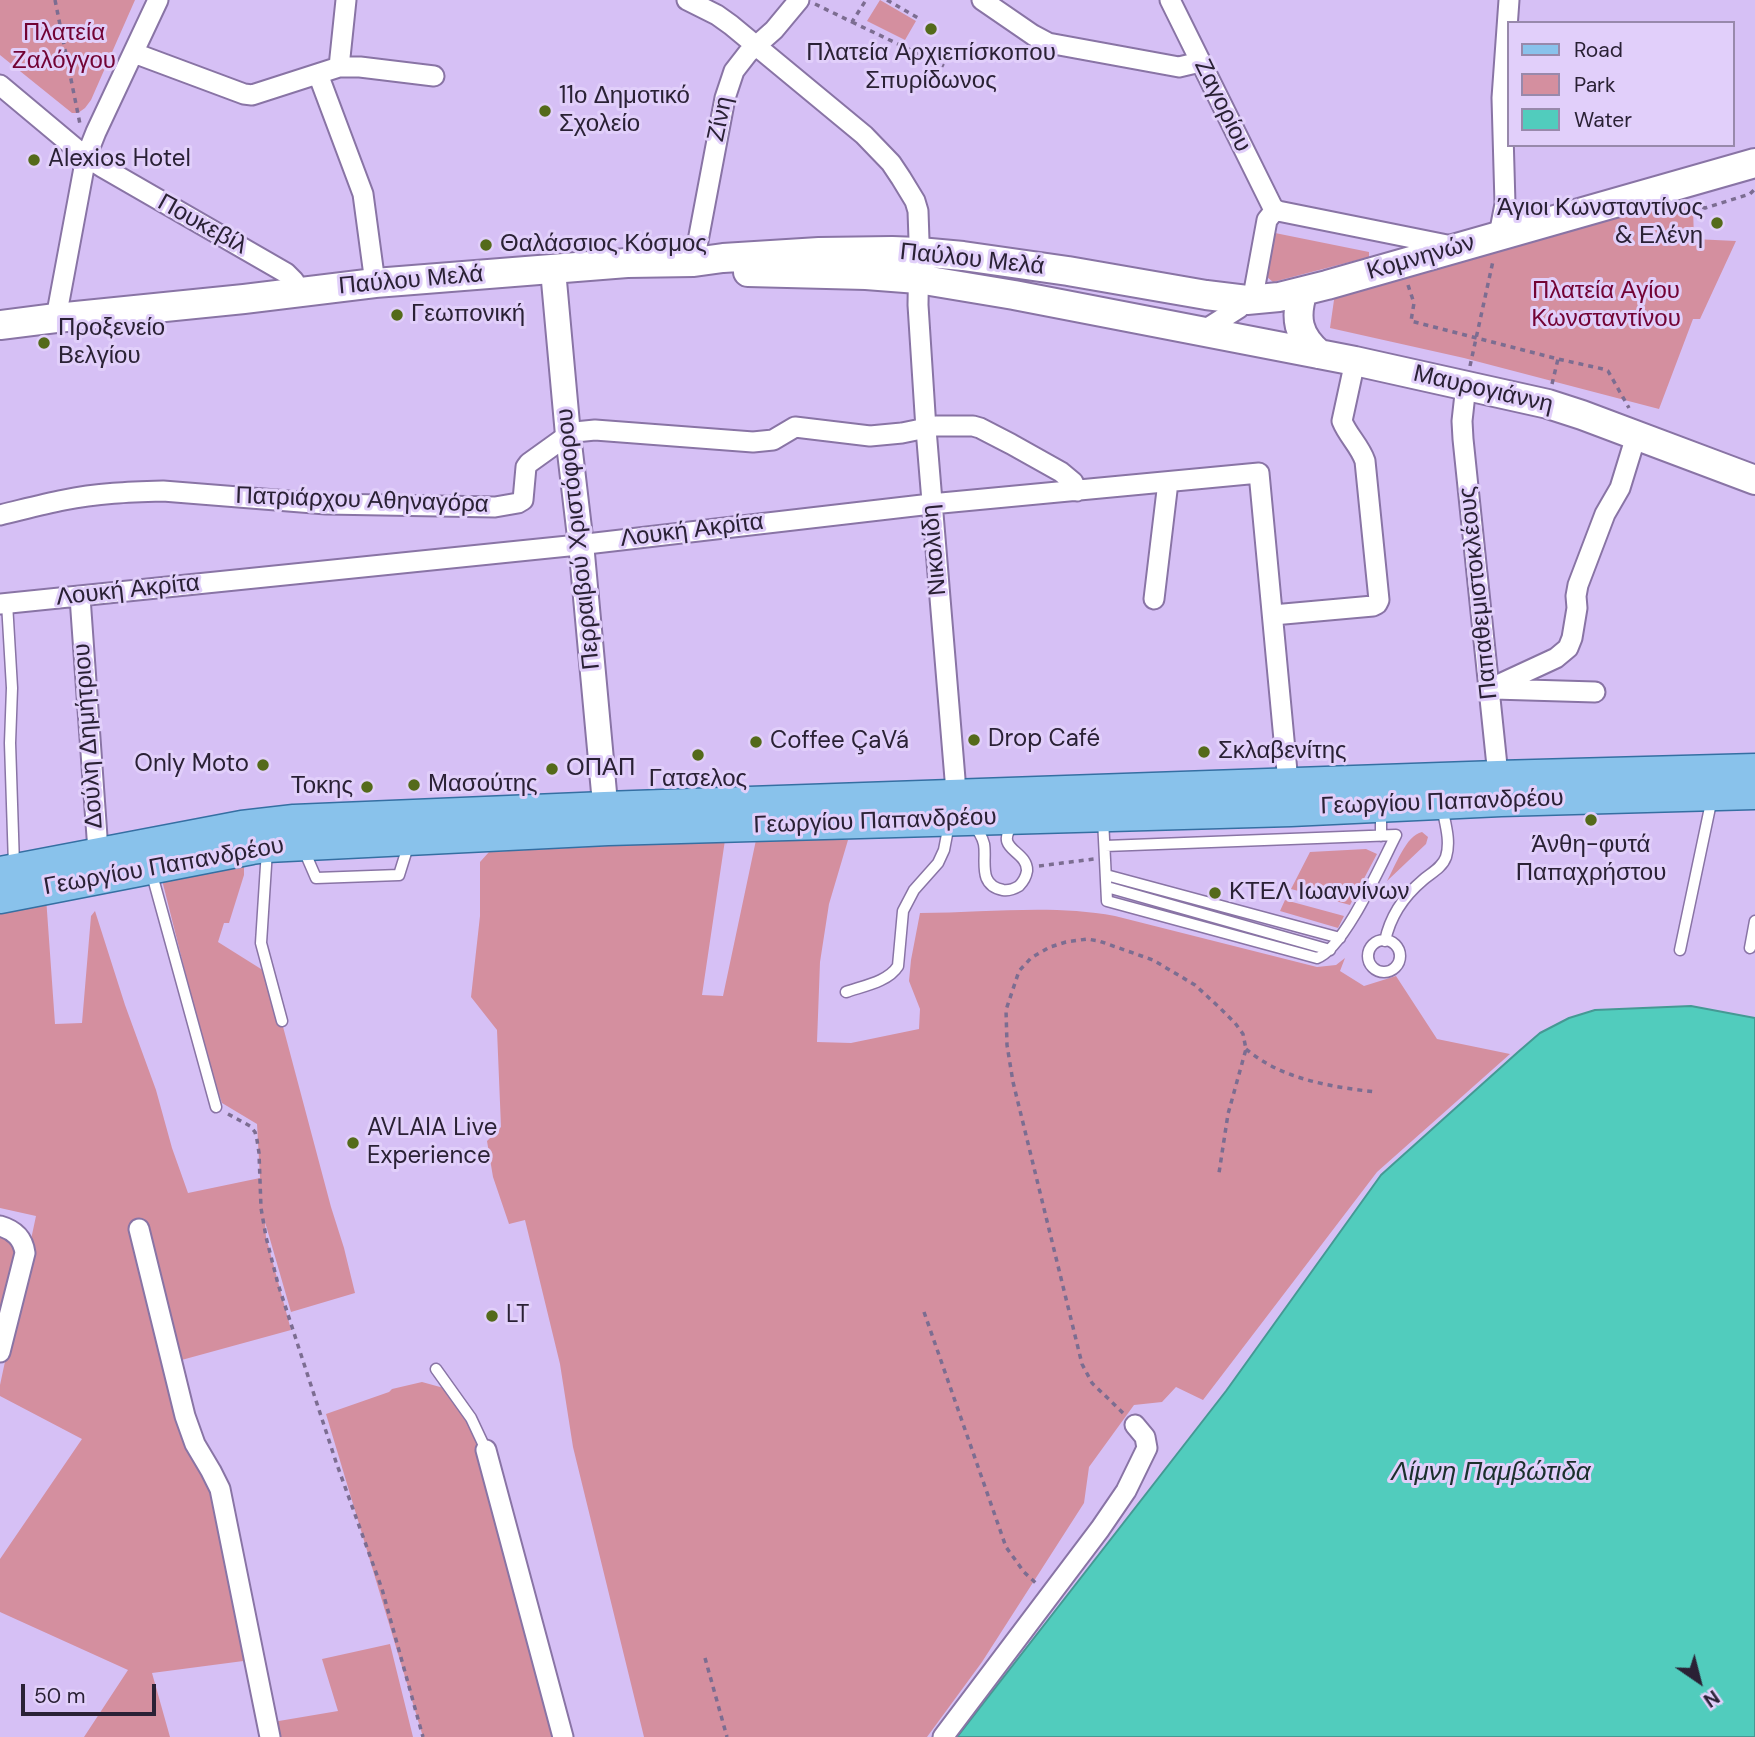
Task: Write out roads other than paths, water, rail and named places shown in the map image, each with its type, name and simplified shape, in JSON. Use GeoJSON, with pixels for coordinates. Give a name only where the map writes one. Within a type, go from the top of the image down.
{"type":"FeatureCollection","features":[{"type":"Feature","properties":{"kind":"main road","name":"Κομνηνών"},"geometry":{"type":"LineString","coordinates":[[1247,300],[1279,297],[1303,291],[1755,163]]}},
{"type":"Feature","properties":{"kind":"main road","name":"Παύλου Μελά"},"geometry":{"type":"LineString","coordinates":[[0,325],[375,283],[627,263],[694,262],[819,252],[918,265],[977,288],[1203,331]]}},
{"type":"Feature","properties":{"kind":"main road","name":"Παύλου Μελά"},"geometry":{"type":"LineString","coordinates":[[918,265],[963,256],[1247,300]]}},
{"type":"Feature","properties":{"kind":"main road"},"geometry":{"type":"LineString","coordinates":[[1303,291],[1298,321],[1308,345],[1320,355]]}},
{"type":"Feature","properties":{"kind":"main road","name":"Μαυρογιάννη"},"geometry":{"type":"LineString","coordinates":[[1203,331],[1466,385],[1559,408],[1755,480]]}},
{"type":"Feature","properties":{"kind":"main road","name":"Γεωργίου Παπανδρέου"},"geometry":{"type":"LineString","coordinates":[[5,880],[99,865],[268,823],[956,812],[1103,803],[1499,788],[1755,770]]}},
{"type":"Feature","properties":{"kind":"main road","name":"Γεωργίου Παπανδρέου"},"geometry":{"type":"LineString","coordinates":[[1290,797],[1381,821],[1499,788],[1755,793]]}},
{"type":"Feature","properties":{"kind":"main road","name":"Γεωργίου Παπανδρέου"},"geometry":{"type":"LineString","coordinates":[[956,812],[1020,818],[1103,803]]}},
{"type":"Feature","properties":{"kind":"main road","name":"Γεωργίου Παπανδρέου"},"geometry":{"type":"LineString","coordinates":[[99,865],[150,867],[267,846],[411,839],[607,819]]}},
{"type":"Feature","properties":{"kind":"street"},"geometry":{"type":"LineString","coordinates":[[56,318],[86,157],[158,0]]}},
{"type":"Feature","properties":{"kind":"street"},"geometry":{"type":"LineString","coordinates":[[339,68],[346,0]]}},
{"type":"Feature","properties":{"kind":"street","name":"Νικολίδη"},"geometry":{"type":"LineString","coordinates":[[687,0],[717,15],[757,45],[864,135],[891,163],[915,201],[919,229],[918,305],[931,504],[956,812]]}},
{"type":"Feature","properties":{"kind":"street","name":"Ζίνη"},"geometry":{"type":"LineString","coordinates":[[694,262],[724,98],[734,71],[799,0]]}},
{"type":"Feature","properties":{"kind":"street"},"geometry":{"type":"LineString","coordinates":[[982,0],[1048,43],[1179,67],[1200,62]]}},
{"type":"Feature","properties":{"kind":"street","name":"Ζαγορίου"},"geometry":{"type":"LineString","coordinates":[[1170,0],[1275,210]]}},
{"type":"Feature","properties":{"kind":"street"},"geometry":{"type":"LineString","coordinates":[[1508,21],[1509,0]]}},
{"type":"Feature","properties":{"kind":"street"},"geometry":{"type":"LineString","coordinates":[[1499,235],[1505,204],[1502,98],[1506,42]]}},
{"type":"Feature","properties":{"kind":"street"},"geometry":{"type":"LineString","coordinates":[[134,53],[252,95],[339,68],[360,66],[434,76]]}},
{"type":"Feature","properties":{"kind":"street"},"geometry":{"type":"LineString","coordinates":[[317,74],[363,194],[375,283]]}},
{"type":"Feature","properties":{"kind":"street","name":"Πουκεβίλ"},"geometry":{"type":"LineString","coordinates":[[0,85],[86,157],[286,273],[294,281],[296,293]]}},
{"type":"Feature","properties":{"kind":"street"},"geometry":{"type":"LineString","coordinates":[[1203,331],[1247,300],[1255,288],[1267,220],[1275,210],[1457,247]]}},
{"type":"Feature","properties":{"kind":"street","name":"Περραιβού Χριστόφορου"},"geometry":{"type":"LineString","coordinates":[[553,270],[607,819]]}},
{"type":"Feature","properties":{"kind":"street"},"geometry":{"type":"LineString","coordinates":[[1290,797],[1273,615],[1373,606],[1379,600],[1366,461],[1342,421],[1354,361]]}},
{"type":"Feature","properties":{"kind":"street","name":"Παπαθεμιστοκλέους"},"geometry":{"type":"LineString","coordinates":[[1466,385],[1463,439],[1499,788]]}},
{"type":"Feature","properties":{"kind":"street","name":"Πατριάρχου Αθηναγόρα"},"geometry":{"type":"LineString","coordinates":[[0,515],[66,499],[163,491],[326,505],[495,507],[523,500],[526,467],[568,435],[595,430],[753,442],[773,440],[794,427],[870,436],[944,425],[973,426],[1061,472],[1073,482],[1077,491]]}},
{"type":"Feature","properties":{"kind":"street"},"geometry":{"type":"LineString","coordinates":[[1489,689],[1556,658],[1568,648],[1577,608],[1578,585],[1639,437]]}},
{"type":"Feature","properties":{"kind":"street","name":"Λουκή Ακρίτα"},"geometry":{"type":"LineString","coordinates":[[3,604],[581,544],[931,504],[1259,473],[1273,615]]}},
{"type":"Feature","properties":{"kind":"street"},"geometry":{"type":"LineString","coordinates":[[1154,599],[1168,482]]}},
{"type":"Feature","properties":{"kind":"street","name":"Δούλη Δημήτριου"},"geometry":{"type":"LineString","coordinates":[[80,597],[99,865]]}},
{"type":"Feature","properties":{"kind":"street"},"geometry":{"type":"LineString","coordinates":[[1489,689],[1595,692]]}},
{"type":"Feature","properties":{"kind":"street"},"geometry":{"type":"LineString","coordinates":[[0,1226],[16,1233],[24,1246],[24,1253],[0,1352]]}},
{"type":"Feature","properties":{"kind":"street"},"geometry":{"type":"LineString","coordinates":[[139,1229],[185,1416],[195,1444],[220,1489],[270,1737]]}},
{"type":"Feature","properties":{"kind":"street"},"geometry":{"type":"LineString","coordinates":[[943,1737],[1126,1491],[1147,1448],[1145,1437],[1135,1424]]}},
{"type":"Feature","properties":{"kind":"street"},"geometry":{"type":"LineString","coordinates":[[486,1450],[564,1737]]}},
{"type":"Feature","properties":{"kind":"lane"},"geometry":{"type":"LineString","coordinates":[[3,604],[12,688],[5,880]]}},
{"type":"Feature","properties":{"kind":"lane"},"geometry":{"type":"LineString","coordinates":[[1680,950],[1713,794]]}},
{"type":"Feature","properties":{"kind":"lane"},"geometry":{"type":"LineString","coordinates":[[1103,803],[1107,901],[1317,958],[1330,950],[1340,938],[1396,835],[1381,821],[1105,846]]}},
{"type":"Feature","properties":{"kind":"lane"},"geometry":{"type":"LineString","coordinates":[[1385,941],[1391,921],[1403,901],[1439,868],[1445,857],[1447,834],[1441,803]]}},
{"type":"Feature","properties":{"kind":"lane"},"geometry":{"type":"LineString","coordinates":[[846,992],[887,977],[895,970],[898,965],[903,911],[914,890],[938,863],[956,812],[974,825],[981,836],[985,849],[984,871],[994,886],[1002,890],[1014,888],[1025,878],[1027,867],[1006,839],[1008,832],[1020,818]]}},
{"type":"Feature","properties":{"kind":"lane"},"geometry":{"type":"LineString","coordinates":[[267,846],[261,943],[282,1021]]}},
{"type":"Feature","properties":{"kind":"lane"},"geometry":{"type":"LineString","coordinates":[[150,867],[216,1107]]}},
{"type":"Feature","properties":{"kind":"lane"},"geometry":{"type":"LineString","coordinates":[[1106,875],[1340,938]]}},
{"type":"Feature","properties":{"kind":"lane"},"geometry":{"type":"LineString","coordinates":[[1750,948],[1755,922]]}},
{"type":"Feature","properties":{"kind":"lane"},"geometry":{"type":"LineString","coordinates":[[436,1369],[471,1418],[486,1450]]}},
{"type":"Feature","properties":{"kind":"water","name":"Λίμνη Παμβώτιδα"},"geometry":{"type":"Polygon","coordinates":[[[1691,1006],[1755,1018],[1755,1737],[957,1737],[1226,1391],[1381,1175],[1540,1033],[1569,1018],[1595,1010],[1691,1006]]]}},
{"type":"Feature","properties":{"kind":"place","name":"Πλατεία Αρχιεπίσκοπου Σπυρίδωνος"},"geometry":{"type":"Point","coordinates":[931,29]}},
{"type":"Feature","properties":{"kind":"place","name":"11ο Δημοτικό Σχολείο"},"geometry":{"type":"Point","coordinates":[545,111]}},
{"type":"Feature","properties":{"kind":"place","name":"Alexios Hotel"},"geometry":{"type":"Point","coordinates":[34,160]}},
{"type":"Feature","properties":{"kind":"place","name":"Άγιοι Κωνσταντίνος & Ελένη"},"geometry":{"type":"Point","coordinates":[1717,223]}},
{"type":"Feature","properties":{"kind":"place","name":"Θαλάσσιος Κόσμος"},"geometry":{"type":"Point","coordinates":[486,245]}},
{"type":"Feature","properties":{"kind":"place","name":"Γεωπονική"},"geometry":{"type":"Point","coordinates":[397,315]}},
{"type":"Feature","properties":{"kind":"place","name":"Προξενείο Βελγίου"},"geometry":{"type":"Point","coordinates":[44,343]}},
{"type":"Feature","properties":{"kind":"place","name":"Drop Café"},"geometry":{"type":"Point","coordinates":[974,740]}},
{"type":"Feature","properties":{"kind":"place","name":"Coffee ÇaVá"},"geometry":{"type":"Point","coordinates":[756,742]}},
{"type":"Feature","properties":{"kind":"place","name":"Σκλαβενίτης"},"geometry":{"type":"Point","coordinates":[1204,752]}},
{"type":"Feature","properties":{"kind":"place","name":"Γατσελος"},"geometry":{"type":"Point","coordinates":[698,755]}},
{"type":"Feature","properties":{"kind":"place","name":"Only Moto"},"geometry":{"type":"Point","coordinates":[263,765]}},
{"type":"Feature","properties":{"kind":"place","name":"ΟΠΑΠ"},"geometry":{"type":"Point","coordinates":[552,769]}},
{"type":"Feature","properties":{"kind":"place","name":"Μασούτης"},"geometry":{"type":"Point","coordinates":[414,785]}},
{"type":"Feature","properties":{"kind":"place","name":"Τοκης"},"geometry":{"type":"Point","coordinates":[367,787]}},
{"type":"Feature","properties":{"kind":"place","name":"Άνθη-φυτά Παπαχρήστου"},"geometry":{"type":"Point","coordinates":[1591,820]}},
{"type":"Feature","properties":{"kind":"place","name":"ΚΤΕΛ Ιωαννίνων"},"geometry":{"type":"Point","coordinates":[1215,893]}},
{"type":"Feature","properties":{"kind":"place","name":"AVLAIA Live Experience"},"geometry":{"type":"Point","coordinates":[353,1143]}},
{"type":"Feature","properties":{"kind":"place","name":"LT"},"geometry":{"type":"Point","coordinates":[492,1316]}},
{"type":"Feature","properties":{"kind":"park label","name":"Πλατεία Ζαλόγγου"},"geometry":{"type":"Point","coordinates":[64,48]}},
{"type":"Feature","properties":{"kind":"park label","name":"Πλατεία Αγίου Κωνσταντίνου"},"geometry":{"type":"Point","coordinates":[1606,306]}}]}
